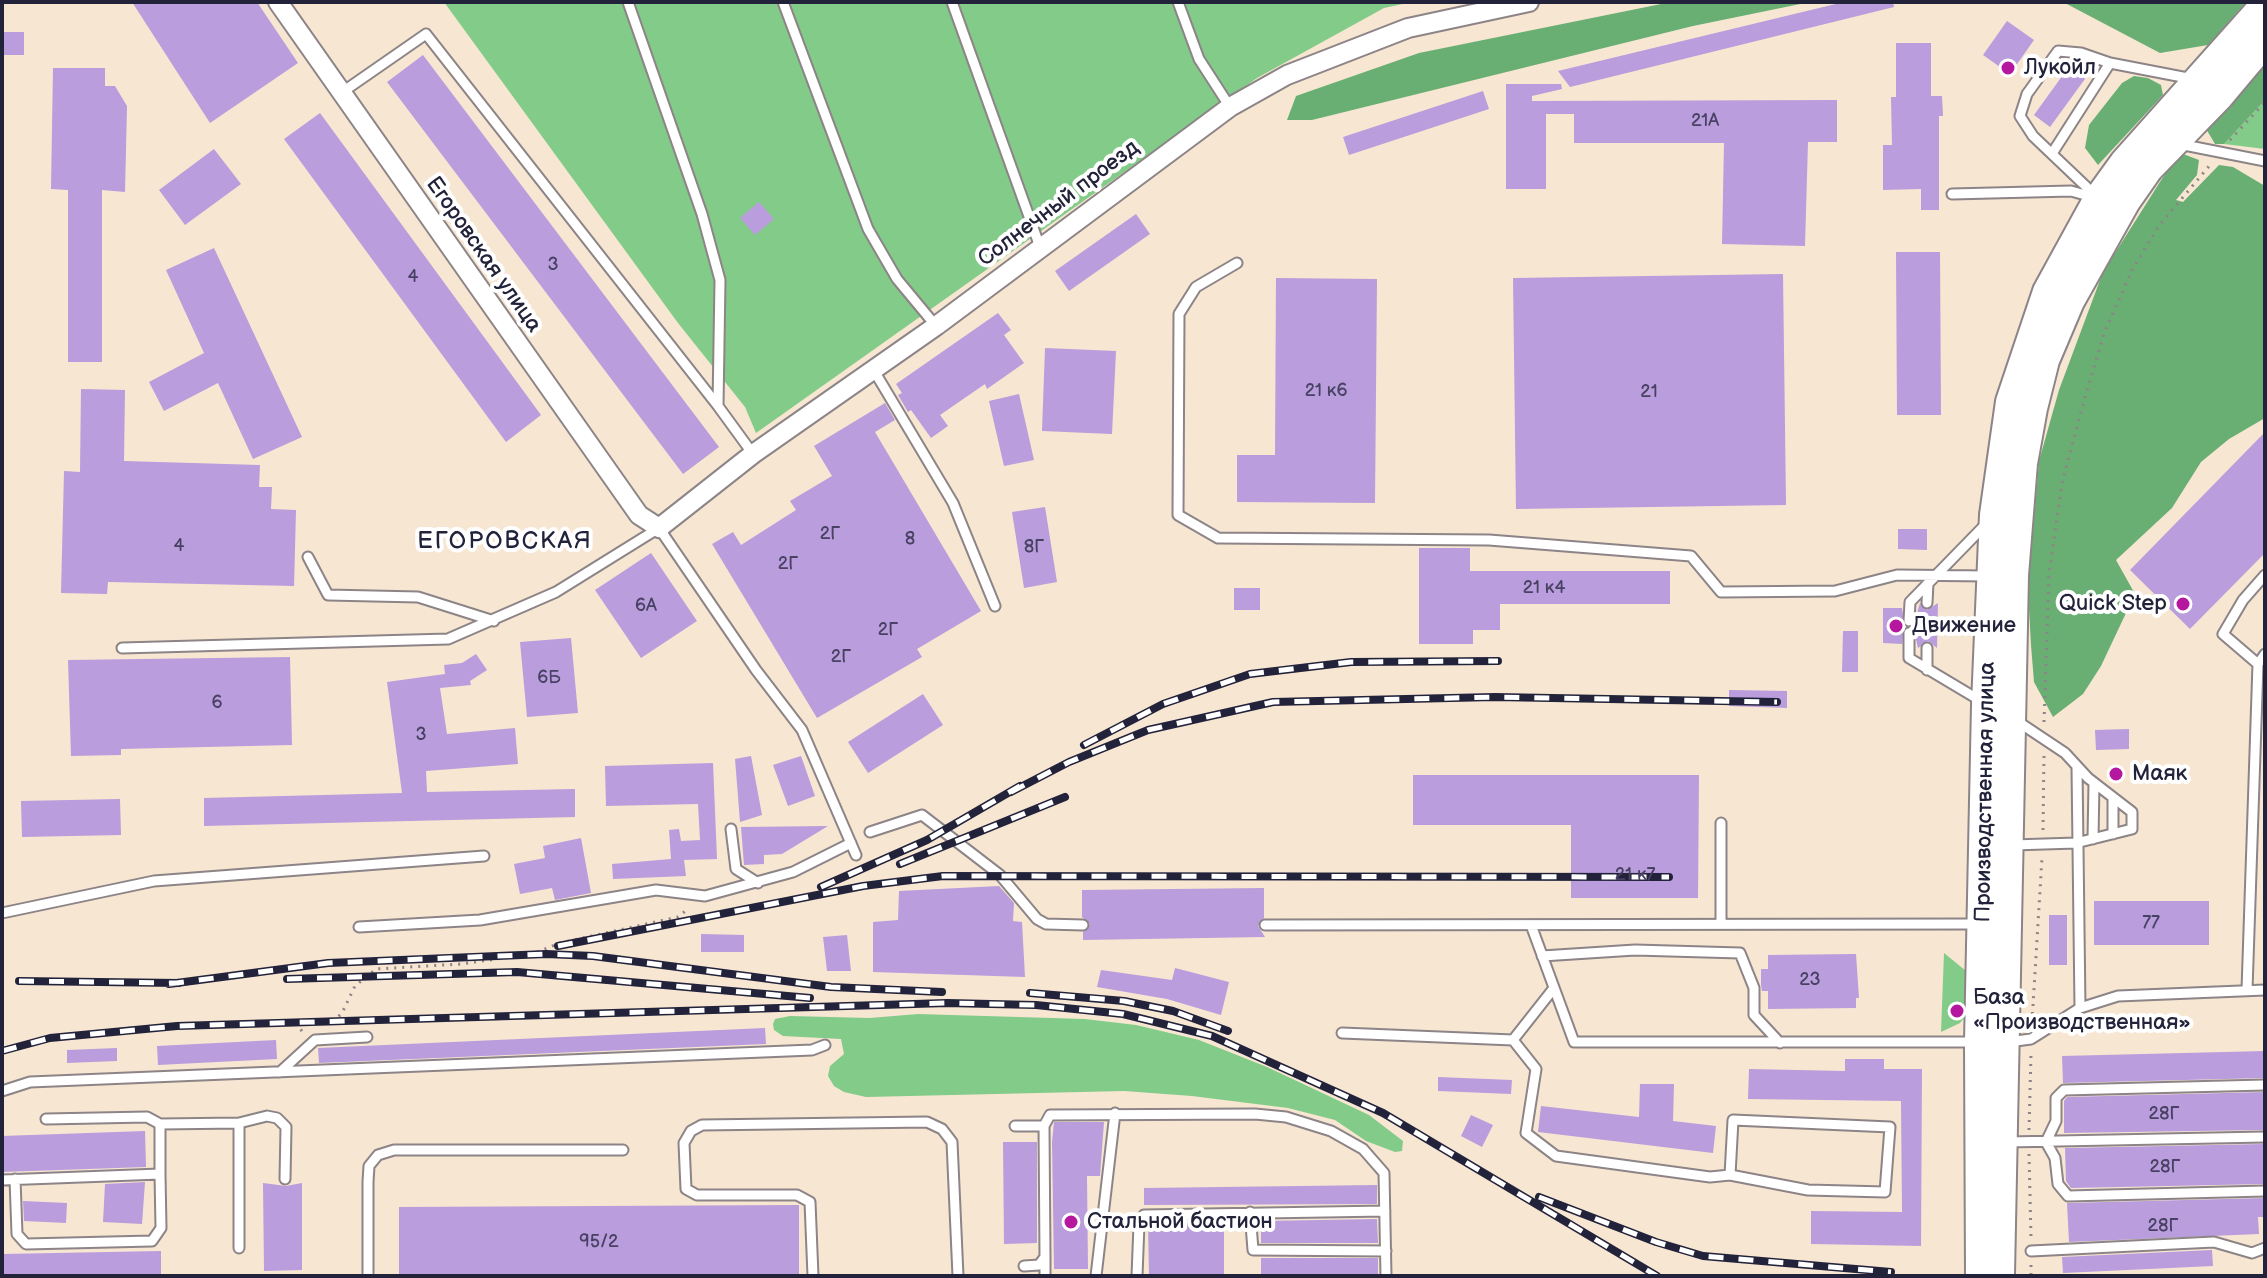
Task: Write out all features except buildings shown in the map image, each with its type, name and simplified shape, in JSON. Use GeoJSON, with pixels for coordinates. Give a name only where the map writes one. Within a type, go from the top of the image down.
{"type":"FeatureCollection","features":[{"type":"Feature","properties":{"kind":"highway","name":"Производственная улица"},"geometry":{"type":"LineString","coordinates":[[1981,1276],[2005,1041],[1982,925],[2005,845],[1992,576],[1995,515],[2011,402],[2048,292],[2099,199],[2125,163],[2265,6]]}},
{"type":"Feature","properties":{"kind":"highway","name":"Производственная улица"},"geometry":{"type":"LineString","coordinates":[[1999,1276],[2016,1141],[1994,885],[1998,710],[2017,514],[2032,408],[2044,360],[2094,251],[2148,168],[2219,95],[2265,40]]}},
{"type":"Feature","properties":{"kind":"street","name":"Егоровская улица"},"geometry":{"type":"LineString","coordinates":[[278,2],[639,515],[659,528]]}},
{"type":"Feature","properties":{"kind":"street","name":"Солнечный проезд"},"geometry":{"type":"LineString","coordinates":[[659,528],[753,454],[936,326],[1230,107],[1287,75],[1408,28],[1529,2]]}},
{"type":"Feature","properties":{"kind":"lane"},"geometry":{"type":"LineString","coordinates":[[628,2],[702,214],[720,280],[718,406]]}},
{"type":"Feature","properties":{"kind":"lane"},"geometry":{"type":"LineString","coordinates":[[783,2],[868,229],[897,279],[936,326]]}},
{"type":"Feature","properties":{"kind":"lane"},"geometry":{"type":"LineString","coordinates":[[952,2],[1040,247]]}},
{"type":"Feature","properties":{"kind":"lane"},"geometry":{"type":"LineString","coordinates":[[1178,2],[1199,59],[1230,107]]}},
{"type":"Feature","properties":{"kind":"lane"},"geometry":{"type":"LineString","coordinates":[[341,93],[426,34],[753,454]]}},
{"type":"Feature","properties":{"kind":"lane"},"geometry":{"type":"LineString","coordinates":[[2099,199],[2033,136],[2020,116],[2027,94],[2058,51],[2081,53],[2110,63],[2197,80]]}},
{"type":"Feature","properties":{"kind":"lane"},"geometry":{"type":"LineString","coordinates":[[2053,152],[2110,63]]}},
{"type":"Feature","properties":{"kind":"lane"},"geometry":{"type":"LineString","coordinates":[[2171,142],[2265,161]]}},
{"type":"Feature","properties":{"kind":"lane"},"geometry":{"type":"LineString","coordinates":[[1952,194],[2071,191],[2099,199]]}},
{"type":"Feature","properties":{"kind":"lane"},"geometry":{"type":"LineString","coordinates":[[1237,263],[1196,287],[1179,314],[1178,515],[1218,538],[1489,540],[1691,556],[1721,592],[1835,591],[1897,575],[1931,580],[1992,576]]}},
{"type":"Feature","properties":{"kind":"lane"},"geometry":{"type":"LineString","coordinates":[[873,369],[953,503],[995,606]]}},
{"type":"Feature","properties":{"kind":"lane"},"geometry":{"type":"LineString","coordinates":[[1909,621],[1910,602],[1995,515]]}},
{"type":"Feature","properties":{"kind":"lane"},"geometry":{"type":"LineString","coordinates":[[122,648],[448,639],[556,592],[659,528],[756,670],[802,730],[856,855]]}},
{"type":"Feature","properties":{"kind":"lane"},"geometry":{"type":"LineString","coordinates":[[308,557],[328,595],[418,597],[494,621]]}},
{"type":"Feature","properties":{"kind":"lane"},"geometry":{"type":"LineString","coordinates":[[2258,664],[2223,634],[2243,600],[2265,575]]}},
{"type":"Feature","properties":{"kind":"lane"},"geometry":{"type":"LineString","coordinates":[[1927,603],[1931,580]]}},
{"type":"Feature","properties":{"kind":"lane"},"geometry":{"type":"LineString","coordinates":[[1909,633],[1909,658],[2044,739],[2132,812],[2132,829],[2113,834],[2076,843],[2005,845]]}},
{"type":"Feature","properties":{"kind":"lane"},"geometry":{"type":"LineString","coordinates":[[1927,648],[1927,670]]}},
{"type":"Feature","properties":{"kind":"lane"},"geometry":{"type":"LineString","coordinates":[[2247,990],[2258,664],[2265,654]]}},
{"type":"Feature","properties":{"kind":"lane"},"geometry":{"type":"LineString","coordinates":[[2077,767],[2080,1008]]}},
{"type":"Feature","properties":{"kind":"lane"},"geometry":{"type":"LineString","coordinates":[[2093,839],[2094,783]]}},
{"type":"Feature","properties":{"kind":"lane"},"geometry":{"type":"LineString","coordinates":[[2113,798],[2113,834]]}},
{"type":"Feature","properties":{"kind":"lane"},"geometry":{"type":"LineString","coordinates":[[870,832],[922,815],[1000,875],[1037,919],[1046,924],[1083,925]]}},
{"type":"Feature","properties":{"kind":"lane"},"geometry":{"type":"LineString","coordinates":[[1721,823],[1721,924]]}},
{"type":"Feature","properties":{"kind":"lane"},"geometry":{"type":"LineString","coordinates":[[731,829],[736,869],[758,883]]}},
{"type":"Feature","properties":{"kind":"lane"},"geometry":{"type":"LineString","coordinates":[[359,927],[480,920],[656,890],[705,896],[793,872],[851,843]]}},
{"type":"Feature","properties":{"kind":"lane"},"geometry":{"type":"LineString","coordinates":[[2,913],[154,881],[484,856]]}},
{"type":"Feature","properties":{"kind":"lane"},"geometry":{"type":"LineString","coordinates":[[1265,925],[1982,925]]}},
{"type":"Feature","properties":{"kind":"lane"},"geometry":{"type":"LineString","coordinates":[[1531,925],[1574,1042],[2005,1041],[2080,1008],[2118,996],[2265,990]]}},
{"type":"Feature","properties":{"kind":"lane"},"geometry":{"type":"LineString","coordinates":[[1542,956],[1635,950],[1740,953],[1754,988],[1754,1015],[1780,1043]]}},
{"type":"Feature","properties":{"kind":"lane"},"geometry":{"type":"LineString","coordinates":[[1513,1040],[1554,988]]}},
{"type":"Feature","properties":{"kind":"lane"},"geometry":{"type":"LineString","coordinates":[[1342,1033],[1513,1040],[1536,1069],[1526,1133],[1556,1156],[1710,1177],[1730,1175],[1808,1190],[1885,1192],[1890,1127],[1733,1120],[1730,1175]]}},
{"type":"Feature","properties":{"kind":"lane"},"geometry":{"type":"LineString","coordinates":[[280,1072],[315,1040],[367,1037]]}},
{"type":"Feature","properties":{"kind":"lane"},"geometry":{"type":"LineString","coordinates":[[2,1091],[30,1082],[812,1050],[825,1045]]}},
{"type":"Feature","properties":{"kind":"lane"},"geometry":{"type":"LineString","coordinates":[[2046,1142],[2056,1121],[2056,1098],[2064,1090],[2265,1085]]}},
{"type":"Feature","properties":{"kind":"lane"},"geometry":{"type":"LineString","coordinates":[[1045,1276],[1044,1126],[1054,1113],[1255,1114],[1286,1117],[1331,1131],[1363,1149],[1384,1173],[1386,1276]]}},
{"type":"Feature","properties":{"kind":"lane"},"geometry":{"type":"LineString","coordinates":[[1096,1276],[1115,1113]]}},
{"type":"Feature","properties":{"kind":"lane"},"geometry":{"type":"LineString","coordinates":[[46,1119],[147,1117],[160,1124],[239,1123],[267,1116],[283,1122],[286,1127],[285,1179]]}},
{"type":"Feature","properties":{"kind":"lane"},"geometry":{"type":"LineString","coordinates":[[813,1276],[810,1202],[797,1195],[697,1195],[686,1189],[684,1143],[691,1131],[702,1125],[912,1122],[927,1122],[942,1129],[952,1142],[958,1276]]}},
{"type":"Feature","properties":{"kind":"lane"},"geometry":{"type":"LineString","coordinates":[[239,1123],[239,1248]]}},
{"type":"Feature","properties":{"kind":"lane"},"geometry":{"type":"LineString","coordinates":[[15,1179],[17,1234],[26,1244],[152,1241],[161,1228],[160,1124]]}},
{"type":"Feature","properties":{"kind":"lane"},"geometry":{"type":"LineString","coordinates":[[1015,1126],[1044,1126]]}},
{"type":"Feature","properties":{"kind":"lane"},"geometry":{"type":"LineString","coordinates":[[2016,1141],[2265,1137]]}},
{"type":"Feature","properties":{"kind":"lane"},"geometry":{"type":"LineString","coordinates":[[2046,1142],[2055,1158],[2058,1184],[2068,1196],[2265,1191]]}},
{"type":"Feature","properties":{"kind":"lane"},"geometry":{"type":"LineString","coordinates":[[368,1276],[369,1166],[378,1155],[394,1150],[623,1150]]}},
{"type":"Feature","properties":{"kind":"lane"},"geometry":{"type":"LineString","coordinates":[[2,1180],[160,1174]]}},
{"type":"Feature","properties":{"kind":"lane"},"geometry":{"type":"LineString","coordinates":[[1137,1276],[1139,1224],[1144,1215],[1385,1211]]}},
{"type":"Feature","properties":{"kind":"lane"},"geometry":{"type":"LineString","coordinates":[[1250,1212],[1253,1250],[1386,1251]]}},
{"type":"Feature","properties":{"kind":"lane"},"geometry":{"type":"LineString","coordinates":[[2031,1251],[2214,1242],[2252,1253],[2265,1248]]}},
{"type":"Feature","properties":{"kind":"lane"},"geometry":{"type":"LineString","coordinates":[[1024,1266],[1039,1265],[1045,1257]]}},
{"type":"Feature","properties":{"kind":"path"},"geometry":{"type":"LineString","coordinates":[[2031,1276],[2031,1251],[2005,1041],[2043,846],[2051,559],[2062,483],[2097,357],[2132,270],[2158,227],[2265,102]]}},
{"type":"Feature","properties":{"kind":"path"},"geometry":{"type":"LineString","coordinates":[[333,1022],[342,1013],[355,986],[376,969],[532,954],[560,943],[678,917],[705,896]]}},
{"type":"Feature","properties":{"kind":"green space"},"geometry":{"type":"Polygon","coordinates":[[[444,2],[1412,2],[1384,8],[1257,78],[756,433],[745,407],[678,323],[444,2]]]}},
{"type":"Feature","properties":{"kind":"green space"},"geometry":{"type":"Polygon","coordinates":[[[1671,2],[1810,2],[1693,26],[1312,120],[1287,120],[1296,96],[1419,53],[1671,2]]]}},
{"type":"Feature","properties":{"kind":"green space"},"geometry":{"type":"Polygon","coordinates":[[[2063,2],[2246,2],[2208,45],[2160,53],[2063,2]]]}},
{"type":"Feature","properties":{"kind":"green space"},"geometry":{"type":"Polygon","coordinates":[[[2265,64],[2265,100],[2224,144],[2215,144],[2205,127],[2265,64]]]}},
{"type":"Feature","properties":{"kind":"green space"},"geometry":{"type":"Polygon","coordinates":[[[2134,76],[2148,78],[2161,85],[2163,95],[2098,165],[2085,148],[2089,125],[2122,83],[2134,76]]]}},
{"type":"Feature","properties":{"kind":"green space"},"geometry":{"type":"Polygon","coordinates":[[[2265,100],[2265,149],[2224,144],[2265,100]]]}},
{"type":"Feature","properties":{"kind":"green space"},"geometry":{"type":"Polygon","coordinates":[[[2177,155],[2199,160],[2197,175],[2176,200],[2183,202],[2219,165],[2233,167],[2265,186],[2265,418],[2229,439],[2201,462],[2172,508],[2116,560],[2135,594],[2101,666],[2083,694],[2053,717],[2034,682],[2031,645],[2028,590],[2039,461],[2059,390],[2103,272],[2177,155]]]}},
{"type":"Feature","properties":{"kind":"green space"},"geometry":{"type":"Polygon","coordinates":[[[1944,953],[1966,971],[1969,1012],[1960,1023],[1941,1032],[1944,953]]]}},
{"type":"Feature","properties":{"kind":"green space"},"geometry":{"type":"Polygon","coordinates":[[[918,1014],[1085,1019],[1136,1025],[1199,1040],[1267,1067],[1369,1115],[1403,1141],[1402,1151],[1395,1152],[1366,1141],[1335,1120],[1288,1108],[1192,1096],[1124,1091],[866,1097],[844,1092],[834,1086],[828,1076],[830,1066],[844,1054],[841,1039],[783,1036],[774,1030],[773,1024],[775,1019],[790,1016],[870,1018],[918,1014]]]}},
{"type":"Feature","properties":{"kind":"railway"},"geometry":{"type":"LineString","coordinates":[[1084,745],[1163,704],[1250,674],[1351,662],[1498,661]]}},
{"type":"Feature","properties":{"kind":"railway"},"geometry":{"type":"LineString","coordinates":[[1011,792],[1069,762],[1148,730],[1273,702],[1495,697],[1777,702]]}},
{"type":"Feature","properties":{"kind":"railway"},"geometry":{"type":"LineString","coordinates":[[821,887],[927,840],[1020,786]]}},
{"type":"Feature","properties":{"kind":"railway"},"geometry":{"type":"LineString","coordinates":[[900,864],[1065,797]]}},
{"type":"Feature","properties":{"kind":"railway"},"geometry":{"type":"LineString","coordinates":[[558,946],[863,886],[943,876],[1669,877]]}},
{"type":"Feature","properties":{"kind":"railway"},"geometry":{"type":"LineString","coordinates":[[169,984],[328,963],[546,954],[593,956],[831,987],[942,992]]}},
{"type":"Feature","properties":{"kind":"railway"},"geometry":{"type":"LineString","coordinates":[[287,979],[517,972],[810,998]]}},
{"type":"Feature","properties":{"kind":"railway"},"geometry":{"type":"LineString","coordinates":[[19,981],[179,983]]}},
{"type":"Feature","properties":{"kind":"railway"},"geometry":{"type":"LineString","coordinates":[[1030,993],[1124,1001],[1173,1011],[1228,1031]]}},
{"type":"Feature","properties":{"kind":"railway"},"geometry":{"type":"LineString","coordinates":[[2,1051],[50,1038],[177,1026],[947,1003],[1036,1005],[1123,1014],[1212,1036],[1383,1113],[1657,1276]]}},
{"type":"Feature","properties":{"kind":"railway"},"geometry":{"type":"LineString","coordinates":[[1539,1197],[1656,1242],[1703,1256],[1891,1272]]}},
{"type":"Feature","properties":{"kind":"place","name":"Лукойл"},"geometry":{"type":"Point","coordinates":[2008,68]}},
{"type":"Feature","properties":{"kind":"place","name":"Quick Step"},"geometry":{"type":"Point","coordinates":[2183,604]}},
{"type":"Feature","properties":{"kind":"place","name":"Движение"},"geometry":{"type":"Point","coordinates":[1896,626]}},
{"type":"Feature","properties":{"kind":"place","name":"Маяк"},"geometry":{"type":"Point","coordinates":[2116,774]}},
{"type":"Feature","properties":{"kind":"place","name":"База «Производственная»"},"geometry":{"type":"Point","coordinates":[1957,1011]}},
{"type":"Feature","properties":{"kind":"place","name":"Стальной бастион"},"geometry":{"type":"Point","coordinates":[1071,1222]}},
{"type":"Feature","properties":{"kind":"district","name":"ЕГОРОВСКАЯ"},"geometry":{"type":"Point","coordinates":[505,542]}}]}
